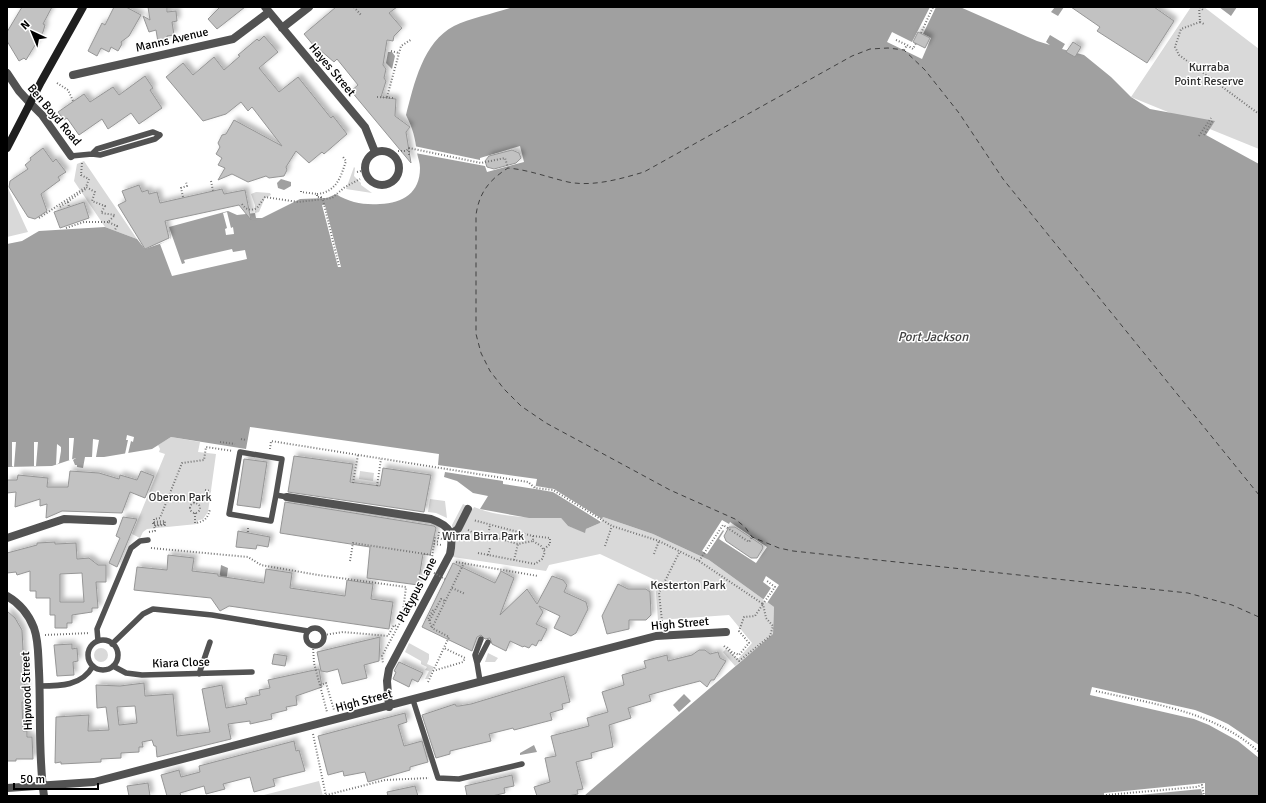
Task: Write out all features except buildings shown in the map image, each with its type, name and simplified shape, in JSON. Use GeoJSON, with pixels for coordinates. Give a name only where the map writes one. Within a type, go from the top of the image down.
{"type":"FeatureCollection","features":[{"type":"Feature","properties":{"kind":"main road"},"geometry":{"type":"LineString","coordinates":[[7,148],[83,7]]}},
{"type":"Feature","properties":{"kind":"street"},"geometry":{"type":"LineString","coordinates":[[282,28],[309,7]]}},
{"type":"Feature","properties":{"kind":"street","name":"Hayes Street"},"geometry":{"type":"LineString","coordinates":[[267,10],[365,127],[375,152]]}},
{"type":"Feature","properties":{"kind":"street","name":"Manns Avenue"},"geometry":{"type":"LineString","coordinates":[[73,75],[233,39],[267,10]]}},
{"type":"Feature","properties":{"kind":"street","name":"Ben Boyd Road"},"geometry":{"type":"LineString","coordinates":[[7,73],[19,91],[42,115],[70,156]]}},
{"type":"Feature","properties":{"kind":"street"},"geometry":{"type":"LineString","coordinates":[[384,151],[395,157],[398,166],[396,175],[390,182],[380,184],[371,181],[361,171],[366,161],[375,152],[384,151]]}},
{"type":"Feature","properties":{"kind":"street"},"geometry":{"type":"LineString","coordinates":[[286,497],[431,519],[446,526],[451,534],[458,529],[468,510]]}},
{"type":"Feature","properties":{"kind":"street"},"geometry":{"type":"LineString","coordinates":[[7,538],[64,519],[114,522]]}},
{"type":"Feature","properties":{"kind":"street","name":"Platypus Lane"},"geometry":{"type":"LineString","coordinates":[[389,706],[387,681],[389,668],[450,554],[452,539],[451,534]]}},
{"type":"Feature","properties":{"kind":"street","name":"Hipwood Street"},"geometry":{"type":"LineString","coordinates":[[7,596],[21,607],[34,629],[40,686],[42,786],[44,796]]}},
{"type":"Feature","properties":{"kind":"street","name":"High Street"},"geometry":{"type":"LineString","coordinates":[[7,788],[94,782],[413,700],[480,681],[630,644],[656,636],[726,632]]}},
{"type":"Feature","properties":{"kind":"lane","name":"Ben Boyd Road"},"geometry":{"type":"LineString","coordinates":[[70,156],[92,154],[100,155],[155,139],[160,135],[153,132],[97,149],[92,154]]}},
{"type":"Feature","properties":{"kind":"lane"},"geometry":{"type":"LineString","coordinates":[[240,452],[282,459],[271,521],[229,514],[240,452]]}},
{"type":"Feature","properties":{"kind":"lane"},"geometry":{"type":"LineString","coordinates":[[276,495],[286,497]]}},
{"type":"Feature","properties":{"kind":"lane"},"geometry":{"type":"LineString","coordinates":[[98,641],[97,629],[131,548],[140,541],[148,540]]}},
{"type":"Feature","properties":{"kind":"lane"},"geometry":{"type":"LineString","coordinates":[[112,644],[143,614],[153,609],[212,615],[308,631],[313,628],[319,628],[324,635],[322,644],[313,646],[306,639],[308,631]]}},
{"type":"Feature","properties":{"kind":"lane"},"geometry":{"type":"LineString","coordinates":[[480,681],[475,655],[481,639]]}},
{"type":"Feature","properties":{"kind":"lane"},"geometry":{"type":"LineString","coordinates":[[103,640],[112,644],[117,653],[117,658],[112,666],[105,670],[93,666],[89,659],[89,650],[91,646],[98,641],[103,640]]}},
{"type":"Feature","properties":{"kind":"lane"},"geometry":{"type":"LineString","coordinates":[[199,674],[210,642]]}},
{"type":"Feature","properties":{"kind":"lane"},"geometry":{"type":"LineString","coordinates":[[476,663],[488,642]]}},
{"type":"Feature","properties":{"kind":"lane"},"geometry":{"type":"LineString","coordinates":[[40,686],[75,683],[86,676],[93,666]]}},
{"type":"Feature","properties":{"kind":"lane","name":"Kiara Close"},"geometry":{"type":"LineString","coordinates":[[112,666],[126,673],[142,675],[252,672]]}},
{"type":"Feature","properties":{"kind":"lane"},"geometry":{"type":"LineString","coordinates":[[413,700],[438,778],[459,779],[522,764]]}},
{"type":"Feature","properties":{"kind":"path"},"geometry":{"type":"LineString","coordinates":[[354,7],[361,15]]}},
{"type":"Feature","properties":{"kind":"path"},"geometry":{"type":"LineString","coordinates":[[921,33],[933,7]]}},
{"type":"Feature","properties":{"kind":"path"},"geometry":{"type":"LineString","coordinates":[[1200,7],[1203,10]]}},
{"type":"Feature","properties":{"kind":"path"},"geometry":{"type":"LineString","coordinates":[[1200,7],[1200,22]]}},
{"type":"Feature","properties":{"kind":"path"},"geometry":{"type":"LineString","coordinates":[[1204,24],[1200,22],[1181,29],[1175,46],[1179,55],[1259,114]]}},
{"type":"Feature","properties":{"kind":"path"},"geometry":{"type":"LineString","coordinates":[[387,97],[401,46],[412,39]]}},
{"type":"Feature","properties":{"kind":"path"},"geometry":{"type":"LineString","coordinates":[[896,40],[913,49],[916,43]]}},
{"type":"Feature","properties":{"kind":"path"},"geometry":{"type":"LineString","coordinates":[[904,50],[907,45]]}},
{"type":"Feature","properties":{"kind":"path"},"geometry":{"type":"LineString","coordinates":[[391,51],[399,52]]}},
{"type":"Feature","properties":{"kind":"path"},"geometry":{"type":"LineString","coordinates":[[57,83],[68,90],[73,102]]}},
{"type":"Feature","properties":{"kind":"path"},"geometry":{"type":"LineString","coordinates":[[377,97],[394,98]]}},
{"type":"Feature","properties":{"kind":"path"},"geometry":{"type":"LineString","coordinates":[[1199,136],[1212,119],[1204,135]]}},
{"type":"Feature","properties":{"kind":"path"},"geometry":{"type":"LineString","coordinates":[[409,148],[409,156]]}},
{"type":"Feature","properties":{"kind":"path"},"geometry":{"type":"LineString","coordinates":[[398,152],[402,150],[406,151],[409,148],[481,163],[504,158],[508,168]]}},
{"type":"Feature","properties":{"kind":"path"},"geometry":{"type":"LineString","coordinates":[[317,196],[330,190],[339,182],[345,163],[343,158]]}},
{"type":"Feature","properties":{"kind":"path"},"geometry":{"type":"LineString","coordinates":[[60,207],[86,187],[89,179],[82,175],[82,160]]}},
{"type":"Feature","properties":{"kind":"path"},"geometry":{"type":"LineString","coordinates":[[242,204],[246,209],[255,209],[259,207],[264,197],[298,202],[332,198],[346,187],[360,179]]}},
{"type":"Feature","properties":{"kind":"path"},"geometry":{"type":"LineString","coordinates":[[211,181],[213,191]]}},
{"type":"Feature","properties":{"kind":"path"},"geometry":{"type":"LineString","coordinates":[[183,197],[181,188],[187,186],[186,182]]}},
{"type":"Feature","properties":{"kind":"path"},"geometry":{"type":"LineString","coordinates":[[39,218],[86,187]]}},
{"type":"Feature","properties":{"kind":"path"},"geometry":{"type":"LineString","coordinates":[[86,187],[95,192],[92,201],[105,206],[102,213],[115,215],[108,222]]}},
{"type":"Feature","properties":{"kind":"path"},"geometry":{"type":"LineString","coordinates":[[301,191],[321,197],[339,266]]}},
{"type":"Feature","properties":{"kind":"path"},"geometry":{"type":"LineString","coordinates":[[68,202],[69,207]]}},
{"type":"Feature","properties":{"kind":"path"},"geometry":{"type":"LineString","coordinates":[[66,228],[84,222],[108,222],[117,226],[115,230]]}},
{"type":"Feature","properties":{"kind":"path"},"geometry":{"type":"LineString","coordinates":[[241,439],[247,440]]}},
{"type":"Feature","properties":{"kind":"path"},"geometry":{"type":"LineString","coordinates":[[268,457],[271,441],[528,482],[535,488],[553,490],[612,526],[659,541],[699,560],[763,604],[766,618],[772,626],[770,636],[739,661],[724,646]]}},
{"type":"Feature","properties":{"kind":"path"},"geometry":{"type":"LineString","coordinates":[[220,442],[240,445]]}},
{"type":"Feature","properties":{"kind":"path"},"geometry":{"type":"LineString","coordinates":[[154,524],[154,519],[160,518],[182,463],[204,460],[206,447],[240,452]]}},
{"type":"Feature","properties":{"kind":"path"},"geometry":{"type":"LineString","coordinates":[[353,482],[358,455]]}},
{"type":"Feature","properties":{"kind":"path"},"geometry":{"type":"LineString","coordinates":[[377,486],[381,459]]}},
{"type":"Feature","properties":{"kind":"path"},"geometry":{"type":"LineString","coordinates":[[205,490],[211,491]]}},
{"type":"Feature","properties":{"kind":"path"},"geometry":{"type":"LineString","coordinates":[[194,499],[194,504],[190,508],[191,511],[195,513]]}},
{"type":"Feature","properties":{"kind":"path"},"geometry":{"type":"LineString","coordinates":[[194,504],[197,504],[200,508],[199,511],[195,513]]}},
{"type":"Feature","properties":{"kind":"path"},"geometry":{"type":"LineString","coordinates":[[195,513],[195,523],[201,522],[207,519],[210,509]]}},
{"type":"Feature","properties":{"kind":"path"},"geometry":{"type":"LineString","coordinates":[[473,520],[533,536],[550,538],[550,544],[543,550]]}},
{"type":"Feature","properties":{"kind":"path"},"geometry":{"type":"LineString","coordinates":[[154,524],[164,522],[164,524],[153,525],[153,522],[165,521],[165,525],[154,524]]}},
{"type":"Feature","properties":{"kind":"path"},"geometry":{"type":"LineString","coordinates":[[488,536],[491,525]]}},
{"type":"Feature","properties":{"kind":"path"},"geometry":{"type":"LineString","coordinates":[[699,560],[723,525],[749,542],[752,537]]}},
{"type":"Feature","properties":{"kind":"path"},"geometry":{"type":"LineString","coordinates":[[605,546],[612,526]]}},
{"type":"Feature","properties":{"kind":"path"},"geometry":{"type":"LineString","coordinates":[[468,530],[480,536],[488,536],[518,544],[533,541]]}},
{"type":"Feature","properties":{"kind":"path"},"geometry":{"type":"LineString","coordinates":[[478,553],[535,564],[544,556],[543,550],[533,541],[533,536]]}},
{"type":"Feature","properties":{"kind":"path"},"geometry":{"type":"LineString","coordinates":[[434,542],[442,546],[444,539],[437,537],[434,542],[430,571],[446,579]]}},
{"type":"Feature","properties":{"kind":"path"},"geometry":{"type":"LineString","coordinates":[[654,554],[659,541]]}},
{"type":"Feature","properties":{"kind":"path"},"geometry":{"type":"LineString","coordinates":[[434,542],[439,542]]}},
{"type":"Feature","properties":{"kind":"path"},"geometry":{"type":"LineString","coordinates":[[350,561],[353,543],[432,556]]}},
{"type":"Feature","properties":{"kind":"path"},"geometry":{"type":"LineString","coordinates":[[514,560],[518,544]]}},
{"type":"Feature","properties":{"kind":"path"},"geometry":{"type":"LineString","coordinates":[[145,548],[248,557],[261,565],[318,575],[406,587],[402,619],[382,656],[383,668]]}},
{"type":"Feature","properties":{"kind":"path"},"geometry":{"type":"LineString","coordinates":[[488,555],[490,548]]}},
{"type":"Feature","properties":{"kind":"path"},"geometry":{"type":"LineString","coordinates":[[662,621],[659,593],[680,551]]}},
{"type":"Feature","properties":{"kind":"path"},"geometry":{"type":"LineString","coordinates":[[453,568],[456,562],[538,576]]}},
{"type":"Feature","properties":{"kind":"path"},"geometry":{"type":"LineString","coordinates":[[432,628],[464,563]]}},
{"type":"Feature","properties":{"kind":"path"},"geometry":{"type":"LineString","coordinates":[[727,647],[732,652],[739,655],[749,643],[739,631],[744,617],[755,616],[775,587],[767,581]]}},
{"type":"Feature","properties":{"kind":"path"},"geometry":{"type":"LineString","coordinates":[[452,588],[465,594]]}},
{"type":"Feature","properties":{"kind":"path"},"geometry":{"type":"LineString","coordinates":[[428,682],[449,637],[432,628],[429,620],[441,593]]}},
{"type":"Feature","properties":{"kind":"path"},"geometry":{"type":"LineString","coordinates":[[429,620],[441,599],[445,601]]}},
{"type":"Feature","properties":{"kind":"path"},"geometry":{"type":"LineString","coordinates":[[324,635],[343,632],[388,636],[394,625],[398,627]]}},
{"type":"Feature","properties":{"kind":"path"},"geometry":{"type":"LineString","coordinates":[[44,635],[98,633]]}},
{"type":"Feature","properties":{"kind":"path"},"geometry":{"type":"LineString","coordinates":[[313,646],[312,651],[326,711]]}},
{"type":"Feature","properties":{"kind":"path"},"geometry":{"type":"LineString","coordinates":[[433,671],[463,662],[465,658],[444,648]]}},
{"type":"Feature","properties":{"kind":"path"},"geometry":{"type":"LineString","coordinates":[[320,685],[326,684],[333,710],[340,708]]}},
{"type":"Feature","properties":{"kind":"path"},"geometry":{"type":"LineString","coordinates":[[1096,691],[1196,715],[1233,732],[1259,752]]}},
{"type":"Feature","properties":{"kind":"path"},"geometry":{"type":"LineString","coordinates":[[312,734],[326,795]]}},
{"type":"Feature","properties":{"kind":"path"},"geometry":{"type":"LineString","coordinates":[[322,796],[384,780],[438,778]]}},
{"type":"Feature","properties":{"kind":"path"},"geometry":{"type":"LineString","coordinates":[[1106,795],[1202,786],[1204,796]]}},
{"type":"Feature","properties":{"kind":"green space","name":"Kurraba Point Reserve"},"geometry":{"type":"Polygon","coordinates":[[[1191,7],[1204,7],[1259,49],[1259,149],[1131,97],[1191,7]]]}},
{"type":"Feature","properties":{"kind":"green space"},"geometry":{"type":"Polygon","coordinates":[[[84,161],[137,239],[105,227],[74,181],[77,164],[84,161]]]}},
{"type":"Feature","properties":{"kind":"green space"},"geometry":{"type":"Polygon","coordinates":[[[354,167],[354,176],[361,183],[361,185],[372,193],[346,189],[354,167]]]}},
{"type":"Feature","properties":{"kind":"green space"},"geometry":{"type":"Polygon","coordinates":[[[7,186],[28,232],[7,237],[7,186]]]}},
{"type":"Feature","properties":{"kind":"green space"},"geometry":{"type":"Polygon","coordinates":[[[256,192],[270,193],[271,195],[265,198],[259,212],[255,213],[255,205],[251,194],[256,192]]]}},
{"type":"Feature","properties":{"kind":"green space","name":"Oberon Park"},"geometry":{"type":"Polygon","coordinates":[[[171,437],[200,442],[198,452],[216,454],[208,512],[203,519],[197,521],[197,524],[147,529],[143,532],[140,538],[132,534],[165,454],[159,452],[160,449],[158,445],[171,437]]]}},
{"type":"Feature","properties":{"kind":"green space"},"geometry":{"type":"Polygon","coordinates":[[[360,471],[374,473],[373,481],[359,479],[360,471]]]}},
{"type":"Feature","properties":{"kind":"green space"},"geometry":{"type":"Polygon","coordinates":[[[430,499],[445,501],[447,518],[436,513],[428,512],[430,499]]]}},
{"type":"Feature","properties":{"kind":"green space"},"geometry":{"type":"Polygon","coordinates":[[[463,504],[473,509],[474,507],[484,511],[506,515],[561,518],[568,526],[585,532],[586,529],[600,523],[603,517],[653,534],[709,560],[774,607],[773,635],[735,666],[723,652],[726,649],[738,659],[752,643],[729,615],[658,620],[655,580],[600,554],[549,565],[546,571],[453,557],[455,542],[452,525],[463,504]]]}},
{"type":"Feature","properties":{"kind":"green space"},"geometry":{"type":"Polygon","coordinates":[[[409,643],[429,654],[427,664],[434,667],[428,679],[425,679],[429,671],[425,670],[427,667],[421,664],[421,661],[405,652],[409,643]]]}},
{"type":"Feature","properties":{"kind":"green space"},"geometry":{"type":"Polygon","coordinates":[[[98,648],[104,648],[108,652],[108,658],[104,662],[98,662],[94,658],[94,652],[98,648]]]}},
{"type":"Feature","properties":{"kind":"green space"},"geometry":{"type":"Polygon","coordinates":[[[488,653],[498,658],[495,662],[485,662],[488,653]]]}},
{"type":"Feature","properties":{"kind":"green space"},"geometry":{"type":"Polygon","coordinates":[[[319,781],[323,796],[260,796],[319,781]]]}},
{"type":"Feature","properties":{"kind":"water","name":"Port Jackson"},"geometry":{"type":"Polygon","coordinates":[[[513,7],[960,7],[1037,41],[1050,45],[1046,42],[1050,35],[1065,44],[1062,49],[1084,55],[1111,77],[1131,97],[1150,109],[1215,121],[1206,135],[1259,164],[1259,796],[584,796],[773,634],[774,607],[709,560],[653,534],[603,517],[600,523],[586,529],[585,533],[568,526],[561,518],[529,518],[480,509],[488,496],[473,493],[457,481],[444,477],[445,472],[503,481],[503,484],[535,489],[537,479],[438,465],[439,454],[250,427],[246,449],[171,437],[152,449],[104,457],[85,457],[83,468],[75,465],[73,460],[76,458],[52,466],[7,467],[7,244],[22,241],[39,231],[105,227],[137,239],[145,249],[171,240],[169,227],[228,211],[237,215],[255,213],[256,218],[262,218],[300,199],[327,198],[336,194],[357,203],[368,204],[388,203],[403,199],[413,190],[419,177],[420,166],[412,129],[406,115],[421,65],[427,53],[443,33],[454,26],[468,20],[513,7]]]}},
{"type":"Feature","properties":{"kind":"water"},"geometry":{"type":"Polygon","coordinates":[[[1055,7],[1064,7],[1058,16],[1051,12],[1055,7]]]}},
{"type":"Feature","properties":{"kind":"water"},"geometry":{"type":"Polygon","coordinates":[[[1219,7],[1237,7],[1231,16],[1219,7]]]}},
{"type":"Feature","properties":{"kind":"water"},"geometry":{"type":"Polygon","coordinates":[[[388,52],[392,52],[395,56],[392,69],[386,63],[388,52]]]}},
{"type":"Feature","properties":{"kind":"water"},"geometry":{"type":"Polygon","coordinates":[[[281,179],[291,182],[291,186],[284,190],[278,188],[277,183],[281,179]]]}},
{"type":"Feature","properties":{"kind":"water"},"geometry":{"type":"Polygon","coordinates":[[[221,565],[228,568],[225,591],[218,590],[221,565]]]}},
{"type":"Feature","properties":{"kind":"water"},"geometry":{"type":"Polygon","coordinates":[[[684,694],[691,701],[679,712],[673,705],[684,694]]]}},
{"type":"Feature","properties":{"kind":"water"},"geometry":{"type":"Polygon","coordinates":[[[534,745],[537,752],[520,755],[520,753],[534,745]]]}},
{"type":"Feature","properties":{"kind":"pier"},"geometry":{"type":"Polygon","coordinates":[[[930,7],[936,7],[923,34],[931,38],[922,59],[887,42],[892,32],[912,42],[930,7]]]}},
{"type":"Feature","properties":{"kind":"pier"},"geometry":{"type":"Polygon","coordinates":[[[414,146],[480,160],[480,158],[520,146],[524,162],[487,172],[485,166],[415,153],[414,146]]]}},
{"type":"Feature","properties":{"kind":"pier"},"geometry":{"type":"Polygon","coordinates":[[[322,205],[325,205],[341,267],[338,267],[322,205]]]}},
{"type":"Feature","properties":{"kind":"pier"},"geometry":{"type":"Polygon","coordinates":[[[227,212],[234,234],[226,235],[225,229],[227,228],[223,213],[227,212]]]}},
{"type":"Feature","properties":{"kind":"pier"},"geometry":{"type":"Polygon","coordinates":[[[169,227],[182,264],[185,263],[184,260],[232,249],[233,252],[245,250],[247,259],[172,276],[160,244],[171,239],[169,227]]]}},
{"type":"Feature","properties":{"kind":"pier"},"geometry":{"type":"Polygon","coordinates":[[[127,435],[134,437],[133,442],[131,441],[128,454],[125,454],[128,440],[126,440],[127,435]]]}},
{"type":"Feature","properties":{"kind":"pier"},"geometry":{"type":"Polygon","coordinates":[[[69,438],[74,438],[72,460],[69,460],[69,438]]]}},
{"type":"Feature","properties":{"kind":"pier"},"geometry":{"type":"Polygon","coordinates":[[[93,439],[99,440],[96,457],[92,457],[93,439]]]}},
{"type":"Feature","properties":{"kind":"pier"},"geometry":{"type":"Polygon","coordinates":[[[12,442],[16,442],[14,467],[12,466],[12,442]]]}},
{"type":"Feature","properties":{"kind":"pier"},"geometry":{"type":"Polygon","coordinates":[[[34,442],[38,442],[36,466],[34,466],[34,442]]]}},
{"type":"Feature","properties":{"kind":"pier"},"geometry":{"type":"Polygon","coordinates":[[[57,444],[61,447],[61,451],[59,463],[56,465],[57,444]]]}},
{"type":"Feature","properties":{"kind":"pier"},"geometry":{"type":"Polygon","coordinates":[[[536,486],[554,489],[602,519],[601,522],[553,492],[535,489],[536,486]]]}},
{"type":"Feature","properties":{"kind":"pier"},"geometry":{"type":"Polygon","coordinates":[[[722,520],[729,524],[730,522],[767,547],[756,563],[719,539],[724,531],[723,530],[707,554],[702,551],[722,520]]]}},
{"type":"Feature","properties":{"kind":"pier"},"geometry":{"type":"Polygon","coordinates":[[[766,576],[779,585],[767,603],[763,600],[771,588],[763,582],[766,576]]]}},
{"type":"Feature","properties":{"kind":"pier"},"geometry":{"type":"Polygon","coordinates":[[[1092,687],[1195,710],[1213,717],[1228,724],[1259,745],[1259,758],[1238,741],[1209,725],[1194,719],[1090,695],[1092,687]]]}},
{"type":"Feature","properties":{"kind":"pier"},"geometry":{"type":"Polygon","coordinates":[[[1205,783],[1205,796],[1203,796],[1201,789],[1129,796],[1104,796],[1104,793],[1205,783]]]}},
{"type":"Feature","properties":{"kind":"ferry route"},"geometry":{"type":"LineString","coordinates":[[1259,495],[1003,179],[959,113],[925,70],[904,50],[888,48],[870,49],[852,56],[644,172],[606,182],[587,184],[568,182],[523,170],[508,168],[490,182],[482,194],[477,207],[476,334],[481,353],[490,371],[504,389],[521,406],[546,423],[670,490],[735,519],[745,527],[752,537],[779,548],[793,551],[1188,593],[1232,605],[1259,617]]}},
{"type":"Feature","properties":{"kind":"park label","name":"Wirra Birra Park"},"geometry":{"type":"Point","coordinates":[483,536]}},
{"type":"Feature","properties":{"kind":"park label","name":"Kesterton Park"},"geometry":{"type":"Point","coordinates":[688,585]}}]}
